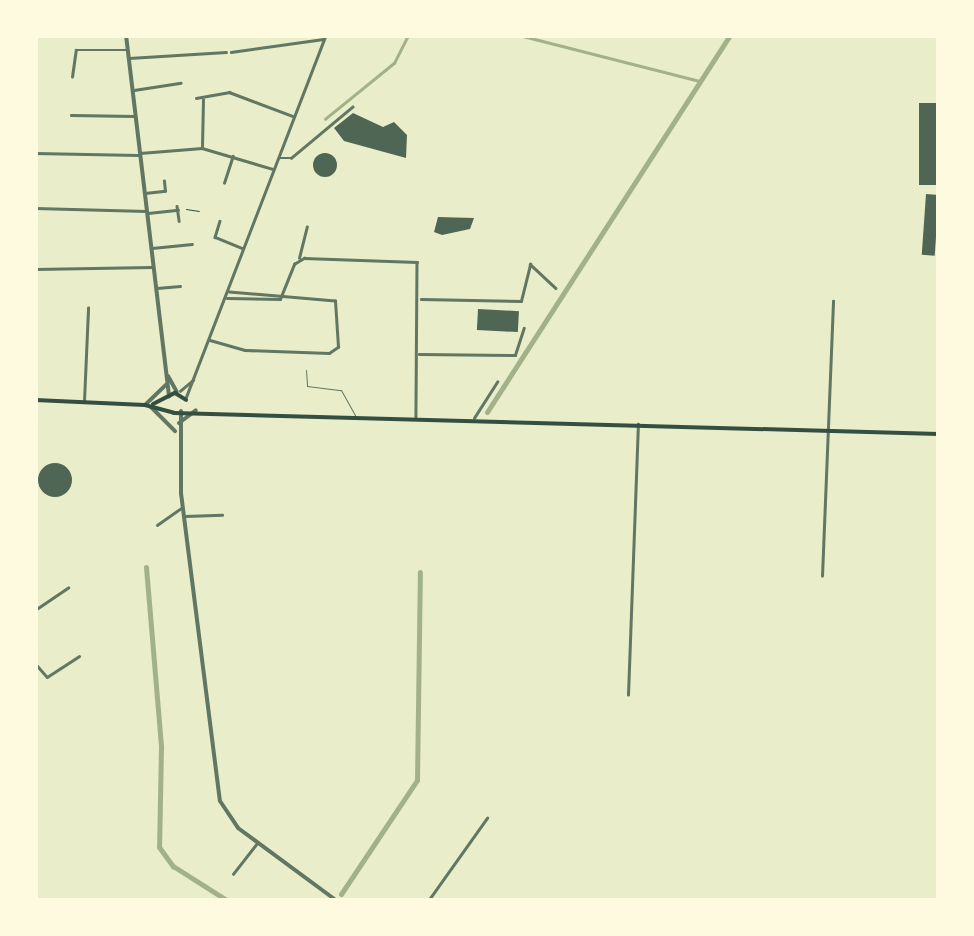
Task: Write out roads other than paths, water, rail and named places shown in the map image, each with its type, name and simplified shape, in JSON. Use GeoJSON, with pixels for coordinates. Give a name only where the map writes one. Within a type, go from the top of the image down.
{"type":"FeatureCollection","features":[{"type":"Feature","properties":{"kind":"main road"},"geometry":{"type":"LineString","coordinates":[[145,404],[178,392],[206,409]]}},
{"type":"Feature","properties":{"kind":"main road"},"geometry":{"type":"LineString","coordinates":[[168,397],[170,411]]}},
{"type":"Feature","properties":{"kind":"main road"},"geometry":{"type":"LineString","coordinates":[[182,411],[186,399]]}},
{"type":"Feature","properties":{"kind":"main road"},"geometry":{"type":"LineString","coordinates":[[35,400],[145,404],[170,411],[206,409],[939,434]]}},
{"type":"Feature","properties":{"kind":"street"},"geometry":{"type":"LineString","coordinates":[[135,35],[126,36],[168,397]]}},
{"type":"Feature","properties":{"kind":"street"},"geometry":{"type":"LineString","coordinates":[[129,58],[229,52],[325,37]]}},
{"type":"Feature","properties":{"kind":"street"},"geometry":{"type":"LineString","coordinates":[[186,399],[325,37]]}},
{"type":"Feature","properties":{"kind":"street"},"geometry":{"type":"LineString","coordinates":[[72,78],[78,49],[128,50]]}},
{"type":"Feature","properties":{"kind":"street"},"geometry":{"type":"LineString","coordinates":[[133,90],[180,83]]}},
{"type":"Feature","properties":{"kind":"street"},"geometry":{"type":"LineString","coordinates":[[196,98],[224,94],[294,117]]}},
{"type":"Feature","properties":{"kind":"street"},"geometry":{"type":"LineString","coordinates":[[202,148],[203,100]]}},
{"type":"Feature","properties":{"kind":"street"},"geometry":{"type":"LineString","coordinates":[[279,158],[291,158],[352,107]]}},
{"type":"Feature","properties":{"kind":"street"},"geometry":{"type":"LineString","coordinates":[[71,115],[136,116]]}},
{"type":"Feature","properties":{"kind":"street"},"geometry":{"type":"LineString","coordinates":[[35,153],[139,154],[202,148],[274,170]]}},
{"type":"Feature","properties":{"kind":"street"},"geometry":{"type":"LineString","coordinates":[[224,183],[234,155]]}},
{"type":"Feature","properties":{"kind":"street"},"geometry":{"type":"LineString","coordinates":[[144,193],[165,191],[164,181]]}},
{"type":"Feature","properties":{"kind":"street"},"geometry":{"type":"LineString","coordinates":[[35,208],[146,212],[178,208],[179,221]]}},
{"type":"Feature","properties":{"kind":"street"},"geometry":{"type":"LineString","coordinates":[[220,221],[216,238],[244,249]]}},
{"type":"Feature","properties":{"kind":"street"},"geometry":{"type":"LineString","coordinates":[[280,299],[300,259],[308,226]]}},
{"type":"Feature","properties":{"kind":"street"},"geometry":{"type":"LineString","coordinates":[[151,249],[192,244]]}},
{"type":"Feature","properties":{"kind":"street"},"geometry":{"type":"LineString","coordinates":[[300,259],[417,262],[416,416]]}},
{"type":"Feature","properties":{"kind":"street"},"geometry":{"type":"LineString","coordinates":[[419,300],[521,301],[530,264],[556,288]]}},
{"type":"Feature","properties":{"kind":"street"},"geometry":{"type":"LineString","coordinates":[[35,269],[153,267]]}},
{"type":"Feature","properties":{"kind":"street"},"geometry":{"type":"LineString","coordinates":[[156,289],[180,286]]}},
{"type":"Feature","properties":{"kind":"street"},"geometry":{"type":"LineString","coordinates":[[228,291],[280,299]]}},
{"type":"Feature","properties":{"kind":"street"},"geometry":{"type":"LineString","coordinates":[[209,340],[242,350],[332,353],[338,345],[336,302],[225,298]]}},
{"type":"Feature","properties":{"kind":"street"},"geometry":{"type":"LineString","coordinates":[[822,576],[833,301]]}},
{"type":"Feature","properties":{"kind":"street"},"geometry":{"type":"LineString","coordinates":[[84,402],[88,308]]}},
{"type":"Feature","properties":{"kind":"street"},"geometry":{"type":"LineString","coordinates":[[417,354],[515,355],[524,328]]}},
{"type":"Feature","properties":{"kind":"street"},"geometry":{"type":"LineString","coordinates":[[165,372],[178,392],[194,379]]}},
{"type":"Feature","properties":{"kind":"street"},"geometry":{"type":"LineString","coordinates":[[167,381],[159,397],[145,404],[175,427]]}},
{"type":"Feature","properties":{"kind":"street"},"geometry":{"type":"LineString","coordinates":[[474,418],[497,382]]}},
{"type":"Feature","properties":{"kind":"street"},"geometry":{"type":"LineString","coordinates":[[175,427],[196,410]]}},
{"type":"Feature","properties":{"kind":"street"},"geometry":{"type":"LineString","coordinates":[[170,411],[177,436],[219,796],[228,816],[337,901]]}},
{"type":"Feature","properties":{"kind":"street"},"geometry":{"type":"LineString","coordinates":[[175,427],[182,411]]}},
{"type":"Feature","properties":{"kind":"street"},"geometry":{"type":"LineString","coordinates":[[628,694],[638,424]]}},
{"type":"Feature","properties":{"kind":"street"},"geometry":{"type":"LineString","coordinates":[[157,525],[183,508]]}},
{"type":"Feature","properties":{"kind":"street"},"geometry":{"type":"LineString","coordinates":[[184,516],[222,515]]}},
{"type":"Feature","properties":{"kind":"street"},"geometry":{"type":"LineString","coordinates":[[35,610],[68,588]]}},
{"type":"Feature","properties":{"kind":"street"},"geometry":{"type":"LineString","coordinates":[[35,663],[47,678],[79,656]]}},
{"type":"Feature","properties":{"kind":"street"},"geometry":{"type":"LineString","coordinates":[[428,901],[487,818]]}},
{"type":"Feature","properties":{"kind":"street"},"geometry":{"type":"LineString","coordinates":[[234,874],[258,842]]}},
{"type":"Feature","properties":{"kind":"lane"},"geometry":{"type":"LineString","coordinates":[[306,370],[307,386],[340,390],[355,414]]}},
{"type":"Feature","properties":{"kind":"waterway"},"geometry":{"type":"LineString","coordinates":[[325,119],[394,63],[408,35]]}},
{"type":"Feature","properties":{"kind":"waterway"},"geometry":{"type":"LineString","coordinates":[[519,35],[700,81]]}},
{"type":"Feature","properties":{"kind":"waterway"},"geometry":{"type":"LineString","coordinates":[[487,412],[730,35]]}},
{"type":"Feature","properties":{"kind":"waterway"},"geometry":{"type":"LineString","coordinates":[[146,567],[161,747],[159,847],[173,866],[228,901]]}},
{"type":"Feature","properties":{"kind":"waterway"},"geometry":{"type":"LineString","coordinates":[[341,894],[417,780],[420,572]]}}]}
